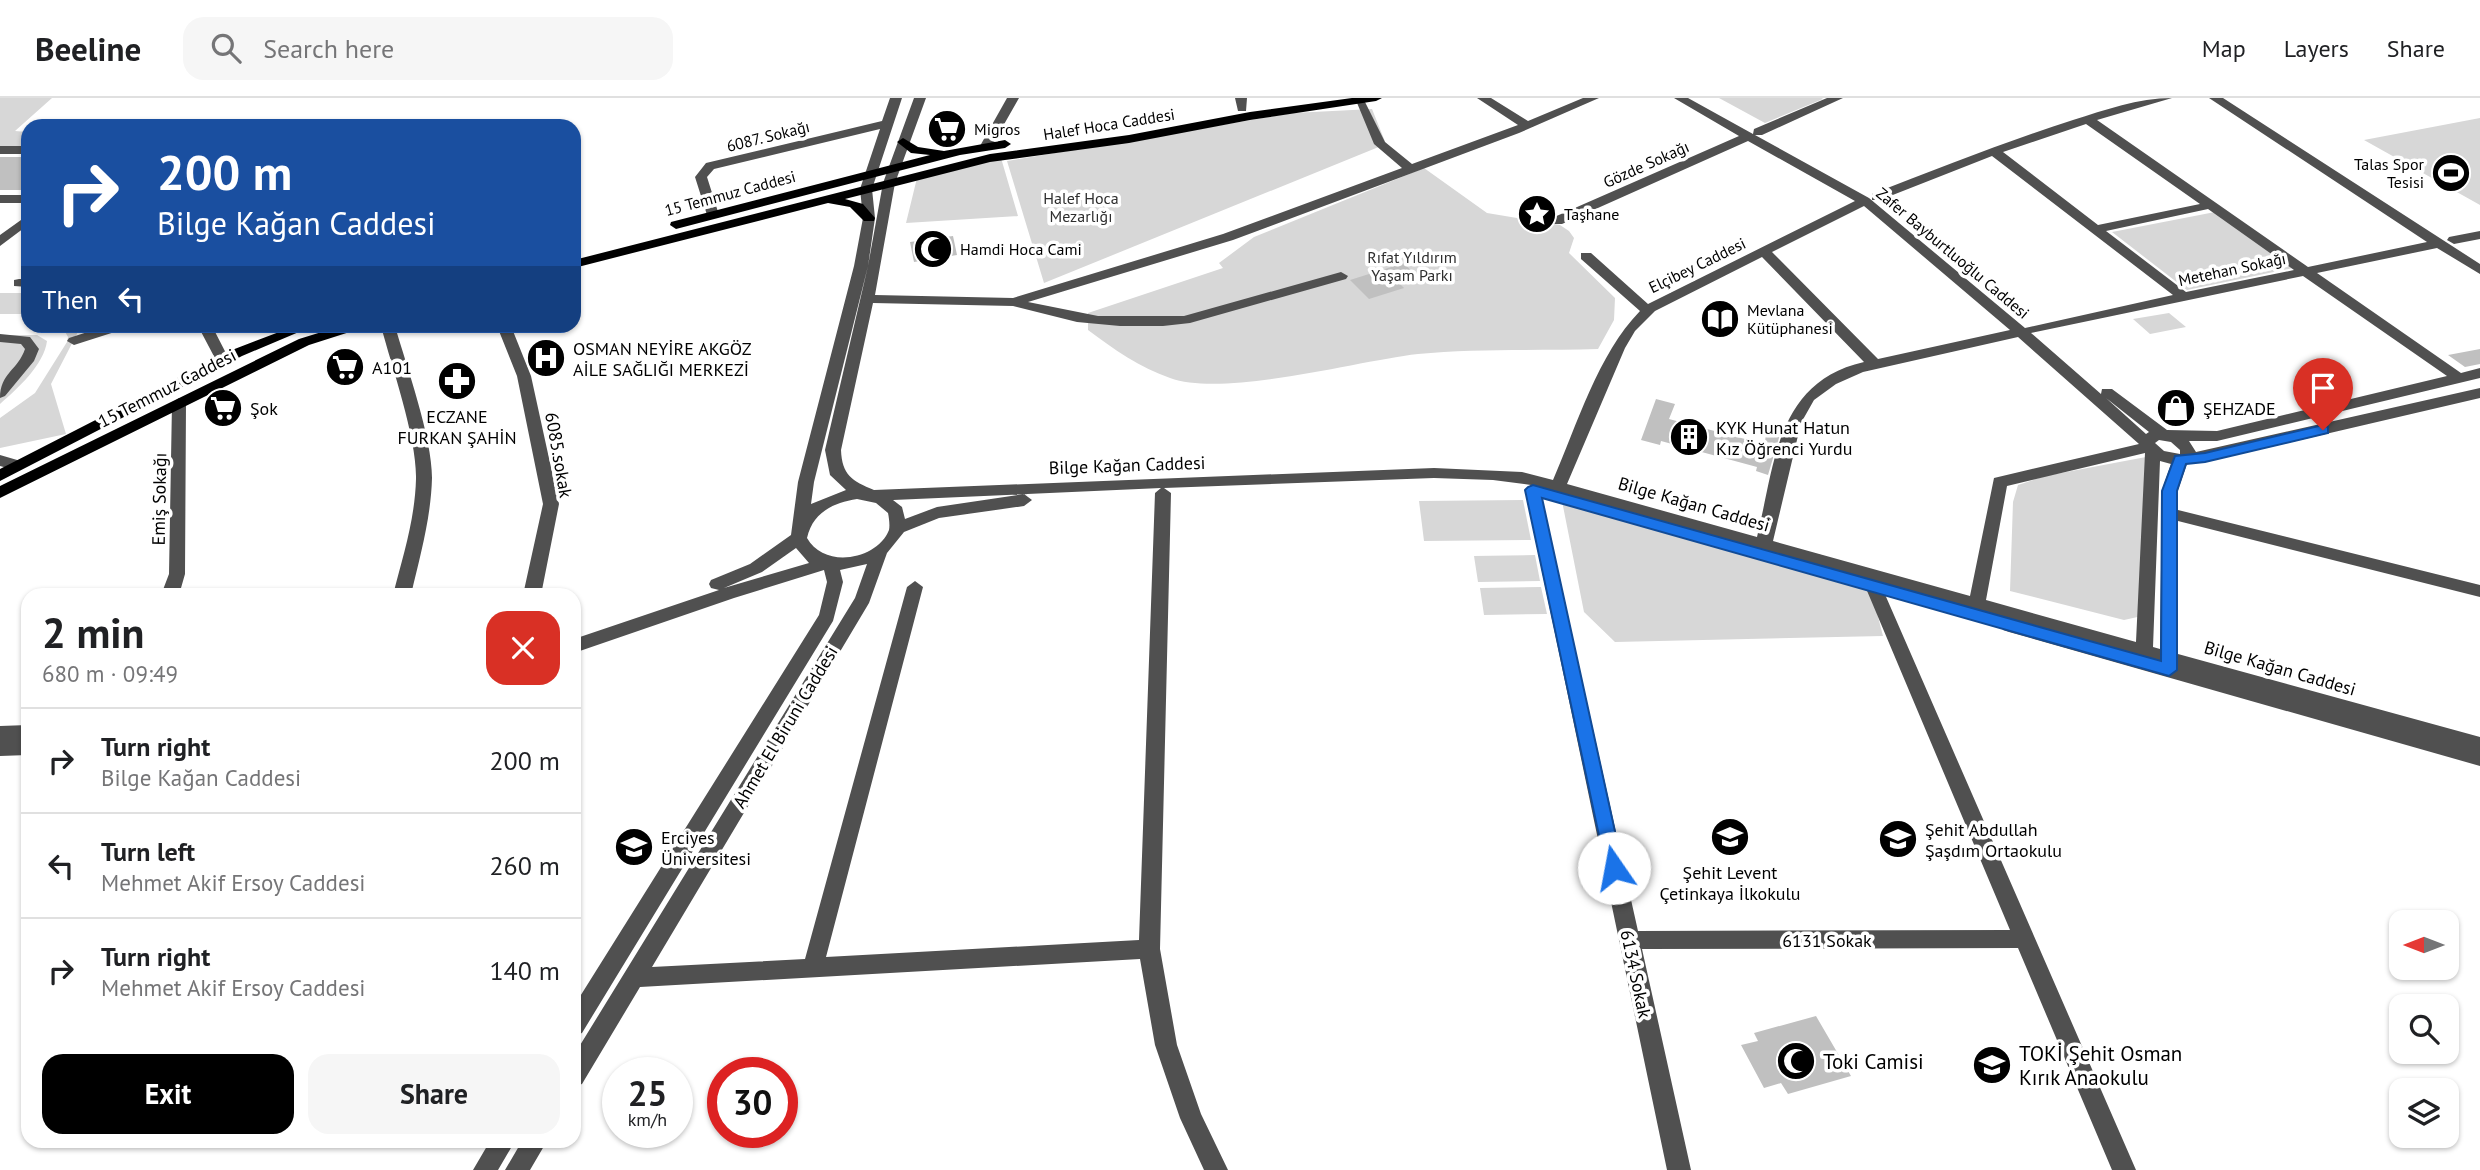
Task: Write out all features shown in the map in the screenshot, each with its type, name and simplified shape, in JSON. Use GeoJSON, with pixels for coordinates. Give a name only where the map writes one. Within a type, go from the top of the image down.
{"type":"FeatureCollection","features":[{"type":"Feature","properties":{"kind":"main road","name":"Halef Hoca Caddesi"},"geometry":{"type":"LineString","coordinates":[[894,167],[986,146],[1124,132],[1241,103],[1299,98]]}},
{"type":"Feature","properties":{"kind":"main road","name":"Halef Hoca Caddesi"},"geometry":{"type":"LineString","coordinates":[[890,183],[990,158],[1129,139],[1251,116],[1376,98]]}},
{"type":"Feature","properties":{"kind":"main road"},"geometry":{"type":"LineString","coordinates":[[903,142],[907,147],[924,152],[959,151]]}},
{"type":"Feature","properties":{"kind":"main road","name":"15 Temmuz Caddesi"},"geometry":{"type":"LineString","coordinates":[[581,262],[808,203],[868,181],[894,167]]}},
{"type":"Feature","properties":{"kind":"main road","name":"15 Temmuz Caddesi"},"geometry":{"type":"LineString","coordinates":[[581,249],[713,215],[868,181],[890,183]]}},
{"type":"Feature","properties":{"kind":"main road"},"geometry":{"type":"LineString","coordinates":[[808,203],[855,204],[863,208],[869,218]]}},
{"type":"Feature","properties":{"kind":"main road","name":"15 Temmuz Caddesi"},"geometry":{"type":"LineString","coordinates":[[0,476],[223,361],[289,333]]}},
{"type":"Feature","properties":{"kind":"main road","name":"15 Temmuz Caddesi"},"geometry":{"type":"LineString","coordinates":[[0,493],[304,342],[332,333]]}},
{"type":"Feature","properties":{"kind":"main road"},"geometry":{"type":"LineString","coordinates":[[18,466],[31,477]]}},
{"type":"Feature","properties":{"kind":"street"},"geometry":{"type":"LineString","coordinates":[[829,563],[808,554],[799,533],[804,489],[861,266],[869,218],[868,181],[896,98]]}},
{"type":"Feature","properties":{"kind":"street"},"geometry":{"type":"LineString","coordinates":[[581,644],[728,593],[829,563],[854,562],[878,553],[888,545],[898,528],[896,511],[889,504],[841,482],[834,471],[832,460],[890,183],[920,98]]}},
{"type":"Feature","properties":{"kind":"street"},"geometry":{"type":"LineString","coordinates":[[986,146],[1013,100],[1028,98]]}},
{"type":"Feature","properties":{"kind":"street"},"geometry":{"type":"LineString","coordinates":[[1483,98],[1527,125]]}},
{"type":"Feature","properties":{"kind":"street"},"geometry":{"type":"LineString","coordinates":[[1014,302],[1228,237],[1593,98]]}},
{"type":"Feature","properties":{"kind":"street","name":"Zafer Bayburtluoğlu Caddesi"},"geometry":{"type":"LineString","coordinates":[[1679,98],[1753,134],[1870,199],[2026,331],[2150,447]]}},
{"type":"Feature","properties":{"kind":"street","name":"Zafer Bayburtluoğlu Caddesi"},"geometry":{"type":"LineString","coordinates":[[1698,98],[1753,134]]}},
{"type":"Feature","properties":{"kind":"street","name":"Elçibey Caddesi"},"geometry":{"type":"LineString","coordinates":[[1558,486],[1618,348],[1647,310],[1870,199],[2087,118],[2166,98]]}},
{"type":"Feature","properties":{"kind":"street"},"geometry":{"type":"LineString","coordinates":[[2216,98],[2480,270]]}},
{"type":"Feature","properties":{"kind":"street"},"geometry":{"type":"LineString","coordinates":[[2231,98],[2480,257]]}},
{"type":"Feature","properties":{"kind":"street","name":"Gözde Sokağı"},"geometry":{"type":"LineString","coordinates":[[1557,221],[1832,99]]}},
{"type":"Feature","properties":{"kind":"street"},"geometry":{"type":"LineString","coordinates":[[1359,100],[1380,144],[1411,169]]}},
{"type":"Feature","properties":{"kind":"street"},"geometry":{"type":"LineString","coordinates":[[2087,118],[2459,379]]}},
{"type":"Feature","properties":{"kind":"street","name":"6087. Sokağı"},"geometry":{"type":"LineString","coordinates":[[713,215],[701,177],[710,166],[886,124]]}},
{"type":"Feature","properties":{"kind":"street"},"geometry":{"type":"LineString","coordinates":[[0,150],[21,150]]}},
{"type":"Feature","properties":{"kind":"street"},"geometry":{"type":"LineString","coordinates":[[1993,151],[2184,297]]}},
{"type":"Feature","properties":{"kind":"street"},"geometry":{"type":"LineString","coordinates":[[0,199],[21,199]]}},
{"type":"Feature","properties":{"kind":"street"},"geometry":{"type":"LineString","coordinates":[[2095,230],[2211,205]]}},
{"type":"Feature","properties":{"kind":"street"},"geometry":{"type":"LineString","coordinates":[[3,239],[21,225]]}},
{"type":"Feature","properties":{"kind":"street"},"geometry":{"type":"LineString","coordinates":[[2454,240],[2480,235]]}},
{"type":"Feature","properties":{"kind":"street"},"geometry":{"type":"LineString","coordinates":[[3,239],[21,237]]}},
{"type":"Feature","properties":{"kind":"street","name":"Metehan Sokağı"},"geometry":{"type":"LineString","coordinates":[[1764,544],[1797,414],[1809,397],[1831,381],[1859,368],[2440,243]]}},
{"type":"Feature","properties":{"kind":"street"},"geometry":{"type":"LineString","coordinates":[[1763,251],[1875,365]]}},
{"type":"Feature","properties":{"kind":"street"},"geometry":{"type":"LineString","coordinates":[[1586,256],[1647,310]]}},
{"type":"Feature","properties":{"kind":"street"},"geometry":{"type":"LineString","coordinates":[[867,299],[1014,302],[1053,314],[1096,321],[1168,321],[1185,320],[1341,276]]}},
{"type":"Feature","properties":{"kind":"street","name":"Zafer Bayburtluoğlu Caddesi"},"geometry":{"type":"LineString","coordinates":[[2026,331],[2166,435],[2187,447],[2189,451],[2183,459]]}},
{"type":"Feature","properties":{"kind":"street"},"geometry":{"type":"LineString","coordinates":[[74,341],[98,333]]}},
{"type":"Feature","properties":{"kind":"street"},"geometry":{"type":"LineString","coordinates":[[209,333],[223,361]]}},
{"type":"Feature","properties":{"kind":"street"},"geometry":{"type":"LineString","coordinates":[[390,333],[420,445],[424,476],[420,523],[404,588]]}},
{"type":"Feature","properties":{"kind":"street","name":"6085.sokak"},"geometry":{"type":"LineString","coordinates":[[507,333],[524,376],[551,504],[533,588]]}},
{"type":"Feature","properties":{"kind":"street"},"geometry":{"type":"LineString","coordinates":[[0,338],[25,340],[32,349],[29,358],[0,393]]}},
{"type":"Feature","properties":{"kind":"street"},"geometry":{"type":"LineString","coordinates":[[2145,657],[2151,436],[2217,436],[2480,373]]}},
{"type":"Feature","properties":{"kind":"street"},"geometry":{"type":"LineString","coordinates":[[1977,603],[2000,482],[2150,447],[2166,458],[2205,457],[2478,395]]}},
{"type":"Feature","properties":{"kind":"street","name":"Emiş Sokağı"},"geometry":{"type":"LineString","coordinates":[[172,588],[177,574],[179,403]]}},
{"type":"Feature","properties":{"kind":"street"},"geometry":{"type":"LineString","coordinates":[[2168,663],[2169,513],[2172,478],[2183,459]]}},
{"type":"Feature","properties":{"kind":"street"},"geometry":{"type":"LineString","coordinates":[[0,460],[18,466]]}},
{"type":"Feature","properties":{"kind":"street","name":"Bilge Kağan Caddesi"},"geometry":{"type":"LineString","coordinates":[[871,496],[1077,485],[1452,474],[1507,476],[1558,486],[1977,603],[2145,657]]}},
{"type":"Feature","properties":{"kind":"street","name":"Bilge Kağan Caddesi"},"geometry":{"type":"LineString","coordinates":[[898,528],[937,513],[982,504],[1163,493],[1476,484],[1533,490],[1873,586],[2168,663],[2476,752]]}},
{"type":"Feature","properties":{"kind":"street","name":"6134 Sokak"},"geometry":{"type":"LineString","coordinates":[[1533,490],[1679,1170]]}},
{"type":"Feature","properties":{"kind":"street"},"geometry":{"type":"LineString","coordinates":[[1163,493],[1149,949],[1158,1012],[1170,1056],[1191,1118],[1216,1170]]}},
{"type":"Feature","properties":{"kind":"street"},"geometry":{"type":"LineString","coordinates":[[581,632],[739,576],[771,559],[799,533],[811,512],[832,499],[858,494],[871,496]]}},
{"type":"Feature","properties":{"kind":"street"},"geometry":{"type":"LineString","coordinates":[[2169,513],[2480,591]]}},
{"type":"Feature","properties":{"kind":"street","name":"Ahmet El Biruni Caddesi"},"geometry":{"type":"LineString","coordinates":[[581,1064],[863,599],[878,553]]}},
{"type":"Feature","properties":{"kind":"street","name":"Ahmet El Biruni Caddesi"},"geometry":{"type":"LineString","coordinates":[[581,1015],[827,616],[835,582],[829,563]]}},
{"type":"Feature","properties":{"kind":"street"},"geometry":{"type":"LineString","coordinates":[[1873,586],[2124,1170]]}},
{"type":"Feature","properties":{"kind":"street"},"geometry":{"type":"LineString","coordinates":[[813,968],[915,587]]}},
{"type":"Feature","properties":{"kind":"street"},"geometry":{"type":"LineString","coordinates":[[0,733],[21,732]]}},
{"type":"Feature","properties":{"kind":"street"},"geometry":{"type":"LineString","coordinates":[[0,748],[21,747]]}},
{"type":"Feature","properties":{"kind":"street"},"geometry":{"type":"LineString","coordinates":[[2476,752],[2480,770]]}},
{"type":"Feature","properties":{"kind":"street","name":"6131 Sokak"},"geometry":{"type":"LineString","coordinates":[[1629,940],[2025,939]]}},
{"type":"Feature","properties":{"kind":"street"},"geometry":{"type":"LineString","coordinates":[[632,978],[1149,949]]}},
{"type":"Feature","properties":{"kind":"street"},"geometry":{"type":"LineString","coordinates":[[485,1170],[499,1148]]}},
{"type":"Feature","properties":{"kind":"street"},"geometry":{"type":"LineString","coordinates":[[517,1170],[531,1148]]}},
{"type":"Feature","properties":{"kind":"green space"},"geometry":{"type":"Polygon","coordinates":[[[0,98],[52,98],[28,119],[21,119],[21,126],[15,131],[21,131],[21,146],[0,146],[0,98]]]}},
{"type":"Feature","properties":{"kind":"green space"},"geometry":{"type":"Polygon","coordinates":[[[1719,98],[1822,98],[1823,99],[1765,123],[1719,98]]]}},
{"type":"Feature","properties":{"kind":"green space","name":"Halef Hoca Mezarlığı"},"geometry":{"type":"Polygon","coordinates":[[[1372,109],[1386,144],[1044,283],[1007,161],[1293,113],[1372,109]]]}},
{"type":"Feature","properties":{"kind":"green space","name":"Talas Spor Tesisi"},"geometry":{"type":"Polygon","coordinates":[[[2480,118],[2480,205],[2364,140],[2480,118]]]}},
{"type":"Feature","properties":{"kind":"green space"},"geometry":{"type":"Polygon","coordinates":[[[1001,158],[1018,216],[906,223],[917,178],[1001,158]]]}},
{"type":"Feature","properties":{"kind":"green space","name":"Rıfat Yıldırım Yaşam Parkı"},"geometry":{"type":"Polygon","coordinates":[[[1424,168],[1487,213],[1560,225],[1569,231],[1574,238],[1569,253],[1615,298],[1614,320],[1598,349],[1439,352],[1256,381],[1194,383],[1170,378],[1148,369],[1088,330],[1088,313],[1223,268],[1219,263],[1254,237],[1424,168]]]}},
{"type":"Feature","properties":{"kind":"green space"},"geometry":{"type":"Polygon","coordinates":[[[2215,212],[2293,268],[2187,290],[2112,232],[2215,212]]]}},
{"type":"Feature","properties":{"kind":"green space"},"geometry":{"type":"Polygon","coordinates":[[[0,293],[21,293],[21,314],[0,314],[0,293]]]}},
{"type":"Feature","properties":{"kind":"green space"},"geometry":{"type":"Polygon","coordinates":[[[2169,313],[2186,327],[2150,334],[2133,319],[2169,313]]]}},
{"type":"Feature","properties":{"kind":"green space"},"geometry":{"type":"Polygon","coordinates":[[[66,333],[77,333],[51,384],[66,434],[0,448],[0,418],[35,393],[68,337],[66,333]]]}},
{"type":"Feature","properties":{"kind":"green space"},"geometry":{"type":"Polygon","coordinates":[[[0,335],[37,335],[47,341],[35,368],[0,404],[0,335]]]}},
{"type":"Feature","properties":{"kind":"green space"},"geometry":{"type":"Polygon","coordinates":[[[2146,457],[2142,616],[2124,620],[2010,591],[2013,502],[2018,485],[2045,476],[2146,457]]]}},
{"type":"Feature","properties":{"kind":"green space"},"geometry":{"type":"Polygon","coordinates":[[[1523,500],[1531,540],[1424,541],[1419,501],[1523,500]]]}},
{"type":"Feature","properties":{"kind":"green space"},"geometry":{"type":"Polygon","coordinates":[[[1562,501],[1871,590],[1883,636],[1615,642],[1584,612],[1562,501]]]}},
{"type":"Feature","properties":{"kind":"green space"},"geometry":{"type":"Polygon","coordinates":[[[1535,555],[1540,581],[1478,582],[1474,556],[1535,555]]]}},
{"type":"Feature","properties":{"kind":"green space"},"geometry":{"type":"Polygon","coordinates":[[[1541,587],[1547,614],[1484,615],[1480,588],[1541,587]]]}},
{"type":"Feature","properties":{"kind":"building"},"geometry":{"type":"Polygon","coordinates":[[[0,157],[21,157],[21,190],[0,190],[0,157]]]}},
{"type":"Feature","properties":{"kind":"building","name":"Hamdi Hoca Cami"},"geometry":{"type":"Polygon","coordinates":[[[953,236],[957,255],[914,262],[910,242],[953,236]]]}},
{"type":"Feature","properties":{"kind":"building"},"geometry":{"type":"Polygon","coordinates":[[[1404,263],[1416,276],[1396,280],[1404,288],[1369,299],[1350,280],[1404,263]]]}},
{"type":"Feature","properties":{"kind":"building"},"geometry":{"type":"Polygon","coordinates":[[[2480,349],[2480,364],[2465,367],[2448,355],[2480,349]]]}},
{"type":"Feature","properties":{"kind":"building","name":"KYK Hunat Hatun Kız Öğrenci Yurdu"},"geometry":{"type":"Polygon","coordinates":[[[1656,399],[1675,404],[1669,419],[1764,444],[1768,428],[1781,431],[1768,475],[1756,471],[1757,467],[1661,441],[1660,445],[1641,440],[1656,399]]]}},
{"type":"Feature","properties":{"kind":"building","name":"Toki Camisi"},"geometry":{"type":"Polygon","coordinates":[[[1816,1016],[1851,1076],[1788,1094],[1781,1083],[1764,1088],[1741,1045],[1758,1041],[1754,1033],[1816,1016]]]}},
{"type":"Feature","properties":{"kind":"place","name":"Migros"},"geometry":{"type":"Point","coordinates":[947,129]}},
{"type":"Feature","properties":{"kind":"place","name":"Talas Spor Tesisi"},"geometry":{"type":"Point","coordinates":[2451,173]}},
{"type":"Feature","properties":{"kind":"place","name":"Taşhane"},"geometry":{"type":"Point","coordinates":[1537,214]}},
{"type":"Feature","properties":{"kind":"place","name":"Hamdi Hoca Cami"},"geometry":{"type":"Point","coordinates":[933,249]}},
{"type":"Feature","properties":{"kind":"place","name":"Mevlana Kütüphanesi"},"geometry":{"type":"Point","coordinates":[1720,319]}},
{"type":"Feature","properties":{"kind":"place","name":"OSMAN NEYİRE AKGÖZ AİLE SAĞLIĞI MERKEZİ"},"geometry":{"type":"Point","coordinates":[546,358]}},
{"type":"Feature","properties":{"kind":"place","name":"A101"},"geometry":{"type":"Point","coordinates":[345,367]}},
{"type":"Feature","properties":{"kind":"place","name":"ECZANE FURKAN ŞAHİN"},"geometry":{"type":"Point","coordinates":[457,381]}},
{"type":"Feature","properties":{"kind":"place","name":"Şok"},"geometry":{"type":"Point","coordinates":[223,408]}},
{"type":"Feature","properties":{"kind":"place","name":"ŞEHZADE"},"geometry":{"type":"Point","coordinates":[2176,408]}},
{"type":"Feature","properties":{"kind":"place","name":"KYK Hunat Hatun Kız Öğrenci Yurdu"},"geometry":{"type":"Point","coordinates":[1689,437]}},
{"type":"Feature","properties":{"kind":"place","name":"Şehit Levent Çetinkaya İlkokulu"},"geometry":{"type":"Point","coordinates":[1730,837]}},
{"type":"Feature","properties":{"kind":"place","name":"Şehit Abdullah Şaşdım Ortaokulu"},"geometry":{"type":"Point","coordinates":[1898,839]}},
{"type":"Feature","properties":{"kind":"place","name":"Erciyes Üniversitesi"},"geometry":{"type":"Point","coordinates":[634,847]}},
{"type":"Feature","properties":{"kind":"place","name":"Toki Camisi"},"geometry":{"type":"Point","coordinates":[1796,1061]}},
{"type":"Feature","properties":{"kind":"place","name":"TOKİ Şehit Osman Kırık Anaokulu"},"geometry":{"type":"Point","coordinates":[1992,1065]}},
{"type":"Feature","properties":{"kind":"route"},"geometry":{"type":"LineString","coordinates":[[1614,868],[1533,490],[2169,670],[2170,491],[2180,460],[2205,457],[2323,430]]}}]}
